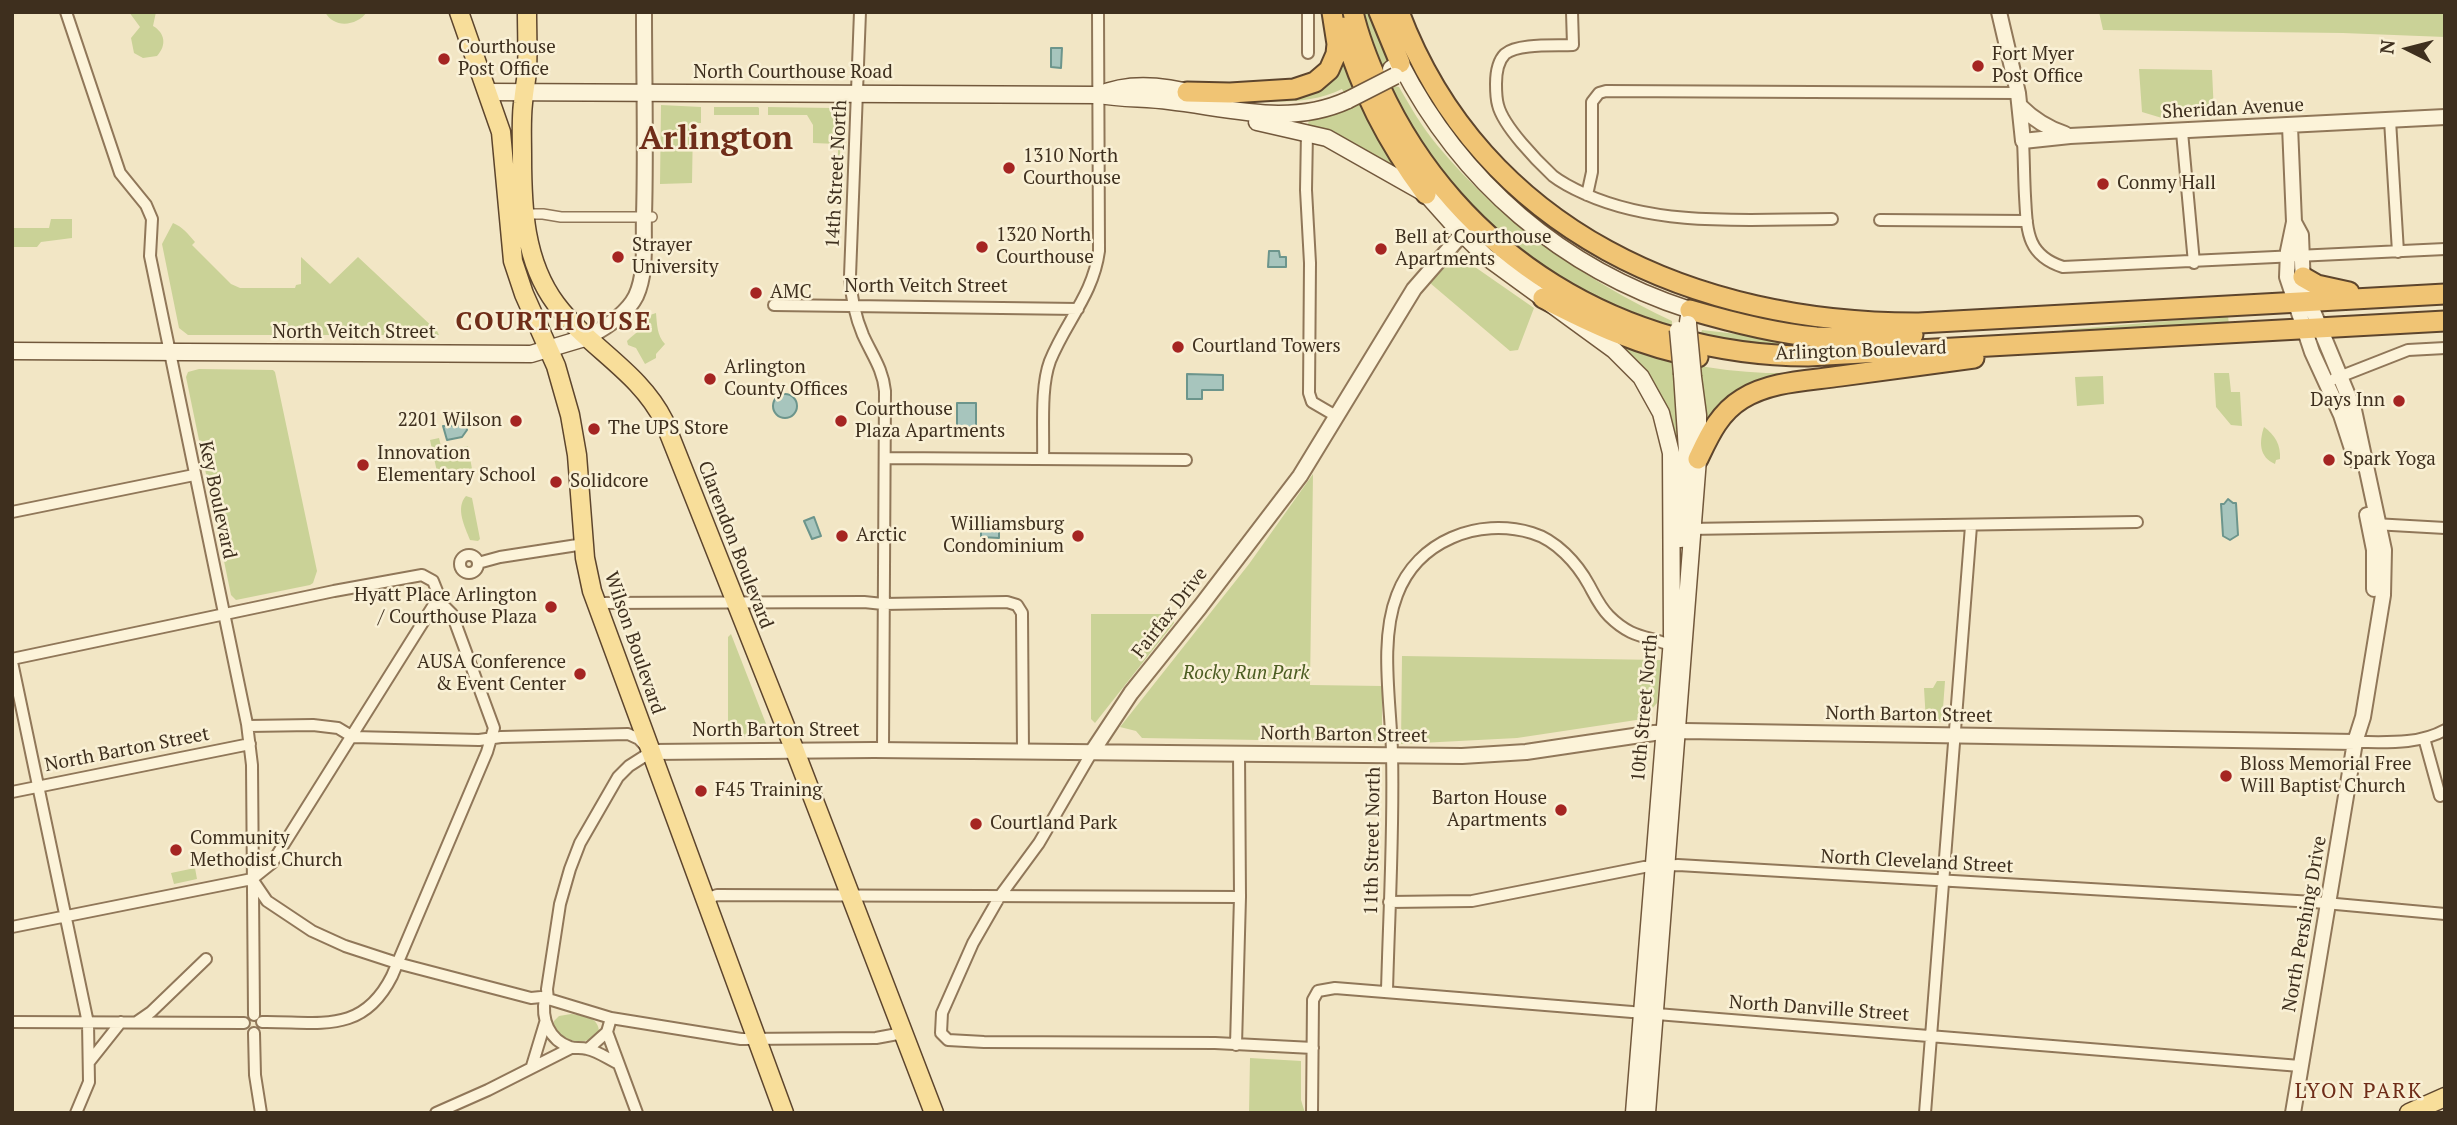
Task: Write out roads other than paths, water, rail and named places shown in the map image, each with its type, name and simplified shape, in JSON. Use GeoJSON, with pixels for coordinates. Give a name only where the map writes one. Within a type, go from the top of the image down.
{"type":"FeatureCollection","features":[{"type":"Feature","properties":{"kind":"highway"},"geometry":{"type":"LineString","coordinates":[[1181,97],[1294,89],[1315,82],[1329,70],[1336,54],[1332,12]]}},
{"type":"Feature","properties":{"kind":"highway"},"geometry":{"type":"LineString","coordinates":[[1338,12],[1351,54],[1379,122],[1403,163],[1426,194]]}},
{"type":"Feature","properties":{"kind":"highway","name":"Arlington Boulevard"},"geometry":{"type":"LineString","coordinates":[[1353,12],[1366,53],[1390,107],[1420,158],[1465,212],[1516,258],[1581,301],[1654,332],[1735,352],[1808,356],[2445,321]]}},
{"type":"Feature","properties":{"kind":"highway"},"geometry":{"type":"LineString","coordinates":[[1380,12],[1398,70]]}},
{"type":"Feature","properties":{"kind":"highway","name":"Arlington Boulevard"},"geometry":{"type":"LineString","coordinates":[[1399,12],[1413,46],[1437,89],[1468,134],[1495,165],[1550,215],[1583,238],[1624,261],[1704,293],[1800,315],[1898,323],[2445,294]]}},
{"type":"Feature","properties":{"kind":"highway"},"geometry":{"type":"LineString","coordinates":[[2297,264],[2322,286],[2374,298]]}},
{"type":"Feature","properties":{"kind":"highway"},"geometry":{"type":"LineString","coordinates":[[1543,298],[1617,335],[1667,351],[1761,366],[1808,356]]}},
{"type":"Feature","properties":{"kind":"highway"},"geometry":{"type":"LineString","coordinates":[[1685,316],[1828,337],[1926,334],[1997,318]]}},
{"type":"Feature","properties":{"kind":"highway"},"geometry":{"type":"LineString","coordinates":[[1699,459],[1721,417],[1742,399],[1764,389],[1794,382],[1982,358],[2029,344]]}},
{"type":"Feature","properties":{"kind":"main road","name":"Wilson Boulevard"},"geometry":{"type":"LineString","coordinates":[[459,12],[503,144],[516,214],[510,245],[518,278],[561,382],[573,430],[587,570],[784,1113]]}},
{"type":"Feature","properties":{"kind":"main road","name":"Clarendon Boulevard"},"geometry":{"type":"LineString","coordinates":[[527,12],[527,70],[516,214],[547,291],[571,322],[642,387],[657,406],[795,751],[933,1113]]}},
{"type":"Feature","properties":{"kind":"main road","name":"North Courthouse Road"},"geometry":{"type":"LineString","coordinates":[[487,92],[1099,95],[1116,87],[1148,86],[1246,113],[1297,115],[1322,110],[1398,70]]}},
{"type":"Feature","properties":{"kind":"main road"},"geometry":{"type":"LineString","coordinates":[[1398,70],[1476,176],[1511,210],[1547,239],[1586,264],[1685,316]]}},
{"type":"Feature","properties":{"kind":"main road"},"geometry":{"type":"LineString","coordinates":[[1181,97],[1215,114],[1307,132],[1337,142],[1426,194],[1462,234],[1498,266],[1624,359],[1641,377],[1668,432],[1672,463],[1675,644]]}},
{"type":"Feature","properties":{"kind":"main road","name":"10th Street North"},"geometry":{"type":"LineString","coordinates":[[1685,316],[1688,375],[1688,529]]}},
{"type":"Feature","properties":{"kind":"main road","name":"North Veitch Street"},"geometry":{"type":"LineString","coordinates":[[12,351],[531,354],[549,351],[588,337]]}},
{"type":"Feature","properties":{"kind":"main road","name":"10th Street North"},"geometry":{"type":"LineString","coordinates":[[1633,1113],[1648,1014],[1671,732],[1675,644],[1699,459],[1698,422],[1688,375]]}},
{"type":"Feature","properties":{"kind":"main road","name":"10th Street North"},"geometry":{"type":"LineString","coordinates":[[1647,1113],[1648,1014]]}},
{"type":"Feature","properties":{"kind":"main road"},"geometry":{"type":"LineString","coordinates":[[2409,1113],[2445,1097]]}},
{"type":"Feature","properties":{"kind":"street","name":"Key Boulevard"},"geometry":{"type":"LineString","coordinates":[[66,12],[120,173],[146,205],[152,219],[150,256],[168,352],[248,726],[252,765],[252,879],[258,1018]]}},
{"type":"Feature","properties":{"kind":"street","name":"North Veitch Street"},"geometry":{"type":"LineString","coordinates":[[588,337],[603,329],[634,299],[641,280],[648,217],[644,12]]}},
{"type":"Feature","properties":{"kind":"street","name":"14th Street North"},"geometry":{"type":"LineString","coordinates":[[860,12],[850,276],[854,308],[884,380],[886,458],[883,750]]}},
{"type":"Feature","properties":{"kind":"street"},"geometry":{"type":"LineString","coordinates":[[1043,459],[1045,387],[1049,363],[1092,281],[1099,251],[1098,12]]}},
{"type":"Feature","properties":{"kind":"street"},"geometry":{"type":"LineString","coordinates":[[1308,12],[1308,53]]}},
{"type":"Feature","properties":{"kind":"street"},"geometry":{"type":"LineString","coordinates":[[1572,12],[1573,45],[1523,47],[1505,54],[1499,63],[1496,92],[1498,107],[1507,124],[1555,177],[1587,195],[1646,213],[1693,218],[1832,219]]}},
{"type":"Feature","properties":{"kind":"street"},"geometry":{"type":"LineString","coordinates":[[1999,12],[2019,99],[2028,235],[2040,256],[2051,263],[2076,268],[2194,263],[2297,264],[2445,249]]}},
{"type":"Feature","properties":{"kind":"street"},"geometry":{"type":"LineString","coordinates":[[1587,195],[1592,172],[1592,102],[1599,93],[1606,90],[2019,99]]}},
{"type":"Feature","properties":{"kind":"street"},"geometry":{"type":"LineString","coordinates":[[2019,99],[2032,117],[2049,128],[2070,136]]}},
{"type":"Feature","properties":{"kind":"street","name":"Sheridan Avenue"},"geometry":{"type":"LineString","coordinates":[[2022,141],[2070,136],[2445,117]]}},
{"type":"Feature","properties":{"kind":"street"},"geometry":{"type":"LineString","coordinates":[[2390,120],[2398,252]]}},
{"type":"Feature","properties":{"kind":"street"},"geometry":{"type":"LineString","coordinates":[[2290,126],[2294,222],[2301,235],[2297,264]]}},
{"type":"Feature","properties":{"kind":"street"},"geometry":{"type":"LineString","coordinates":[[1307,132],[1309,393],[1312,402],[1336,416]]}},
{"type":"Feature","properties":{"kind":"street"},"geometry":{"type":"LineString","coordinates":[[2182,132],[2194,263]]}},
{"type":"Feature","properties":{"kind":"street"},"geometry":{"type":"LineString","coordinates":[[516,214],[648,217]]}},
{"type":"Feature","properties":{"kind":"street"},"geometry":{"type":"LineString","coordinates":[[1880,220],[2026,222]]}},
{"type":"Feature","properties":{"kind":"street","name":"Fairfax Drive"},"geometry":{"type":"LineString","coordinates":[[1236,1045],[948,1040],[941,1032],[942,1013],[957,975],[1000,896],[1039,843],[1092,752],[1131,693],[1300,476],[1414,289],[1462,234]]}},
{"type":"Feature","properties":{"kind":"street","name":"North Pershing Drive"},"geometry":{"type":"LineString","coordinates":[[2297,264],[2303,287],[2302,302]]}},
{"type":"Feature","properties":{"kind":"street","name":"North Pershing Drive"},"geometry":{"type":"LineString","coordinates":[[2297,264],[2287,278],[2302,302],[2312,328],[2325,382],[2348,434],[2374,524]]}},
{"type":"Feature","properties":{"kind":"street","name":"North Veitch Street"},"geometry":{"type":"LineString","coordinates":[[774,306],[1078,309]]}},
{"type":"Feature","properties":{"kind":"street","name":"North Pershing Drive"},"geometry":{"type":"LineString","coordinates":[[2292,1113],[2356,742],[2353,715],[2375,584],[2374,524],[2356,418],[2340,376],[2312,328]]}},
{"type":"Feature","properties":{"kind":"street"},"geometry":{"type":"LineString","coordinates":[[2325,382],[2404,352],[2445,348]]}},
{"type":"Feature","properties":{"kind":"street"},"geometry":{"type":"LineString","coordinates":[[886,458],[1186,460]]}},
{"type":"Feature","properties":{"kind":"street"},"geometry":{"type":"LineString","coordinates":[[12,512],[194,475]]}},
{"type":"Feature","properties":{"kind":"street"},"geometry":{"type":"LineString","coordinates":[[1688,529],[2137,522]]}},
{"type":"Feature","properties":{"kind":"street"},"geometry":{"type":"LineString","coordinates":[[2374,524],[2445,528]]}},
{"type":"Feature","properties":{"kind":"street"},"geometry":{"type":"LineString","coordinates":[[1925,1113],[1971,526]]}},
{"type":"Feature","properties":{"kind":"street","name":"11th Street North"},"geometry":{"type":"LineString","coordinates":[[1387,991],[1392,756],[1388,651],[1396,597],[1405,576],[1438,543],[1482,528],[1513,528],[1547,540],[1578,567],[1600,606],[1628,632],[1652,641],[1675,644]]}},
{"type":"Feature","properties":{"kind":"street"},"geometry":{"type":"LineString","coordinates":[[478,563],[500,556],[584,544]]}},
{"type":"Feature","properties":{"kind":"street"},"geometry":{"type":"LineString","coordinates":[[12,927],[65,916],[252,879],[272,863],[435,603],[437,591],[433,582],[422,575],[334,591],[12,661],[65,916],[88,1023],[89,1082],[76,1113]]}},
{"type":"Feature","properties":{"kind":"street"},"geometry":{"type":"LineString","coordinates":[[597,603],[1007,602],[1017,605],[1022,613],[1023,751]]}},
{"type":"Feature","properties":{"kind":"street"},"geometry":{"type":"LineString","coordinates":[[254,1033],[246,1029],[244,1023],[248,1016],[329,1022],[349,1019],[369,1009],[386,987],[397,963],[492,738],[494,728],[452,614],[435,603]]}},
{"type":"Feature","properties":{"kind":"street"},"geometry":{"type":"LineString","coordinates":[[248,726],[313,725],[338,727],[353,737],[479,740],[628,734],[639,739],[651,752],[629,766],[618,777],[580,843],[570,869],[560,904],[545,1003],[545,1023],[532,1066]]}},
{"type":"Feature","properties":{"kind":"street","name":"North Barton Street"},"geometry":{"type":"LineString","coordinates":[[651,752],[883,750],[1492,755],[1671,732],[2396,742],[2424,738],[2445,730]]}},
{"type":"Feature","properties":{"kind":"street"},"geometry":{"type":"LineString","coordinates":[[2424,738],[2440,796]]}},
{"type":"Feature","properties":{"kind":"street","name":"North Barton Street"},"geometry":{"type":"LineString","coordinates":[[12,793],[250,744]]}},
{"type":"Feature","properties":{"kind":"street"},"geometry":{"type":"LineString","coordinates":[[1239,752],[1240,897],[1236,1045],[1313,1048],[1312,1113]]}},
{"type":"Feature","properties":{"kind":"street","name":"North Cleveland Street"},"geometry":{"type":"LineString","coordinates":[[1389,902],[1472,901],[1660,866],[2328,904],[2445,915]]}},
{"type":"Feature","properties":{"kind":"street"},"geometry":{"type":"LineString","coordinates":[[252,879],[267,901],[312,931],[345,946],[545,1003],[611,1018],[741,1039],[876,1038],[904,1033]]}},
{"type":"Feature","properties":{"kind":"street"},"geometry":{"type":"LineString","coordinates":[[706,899],[717,894],[1240,897]]}},
{"type":"Feature","properties":{"kind":"street"},"geometry":{"type":"LineString","coordinates":[[137,1021],[151,1012],[206,960]]}},
{"type":"Feature","properties":{"kind":"street","name":"North Danville Street"},"geometry":{"type":"LineString","coordinates":[[1313,1048],[1313,1000],[1318,991],[1335,988],[2300,1066]]}},
{"type":"Feature","properties":{"kind":"street"},"geometry":{"type":"LineString","coordinates":[[254,1033],[260,1028],[258,1018]]}},
{"type":"Feature","properties":{"kind":"street"},"geometry":{"type":"LineString","coordinates":[[588,1049],[607,1032],[611,1018]]}},
{"type":"Feature","properties":{"kind":"street"},"geometry":{"type":"LineString","coordinates":[[12,1022],[244,1023]]}},
{"type":"Feature","properties":{"kind":"street"},"geometry":{"type":"LineString","coordinates":[[90,1061],[121,1022]]}},
{"type":"Feature","properties":{"kind":"street"},"geometry":{"type":"LineString","coordinates":[[545,1023],[555,1037],[571,1048]]}},
{"type":"Feature","properties":{"kind":"street"},"geometry":{"type":"LineString","coordinates":[[607,1032],[637,1113]]}},
{"type":"Feature","properties":{"kind":"street"},"geometry":{"type":"LineString","coordinates":[[254,1033],[255,1075],[261,1113]]}},
{"type":"Feature","properties":{"kind":"street"},"geometry":{"type":"LineString","coordinates":[[436,1113],[571,1048],[588,1049],[617,1063]]}},
{"type":"Feature","properties":{"kind":"water"},"geometry":{"type":"Polygon","coordinates":[[[1051,48],[1062,48],[1061,68],[1051,67],[1051,48]]]}},
{"type":"Feature","properties":{"kind":"water"},"geometry":{"type":"Polygon","coordinates":[[[1269,251],[1279,251],[1280,257],[1286,257],[1286,267],[1268,267],[1269,251]]]}},
{"type":"Feature","properties":{"kind":"water"},"geometry":{"type":"Polygon","coordinates":[[[1187,374],[1223,375],[1223,390],[1202,390],[1202,399],[1187,399],[1187,374]]]}},
{"type":"Feature","properties":{"kind":"water"},"geometry":{"type":"Polygon","coordinates":[[[785,394],[794,397],[797,406],[794,415],[785,418],[776,415],[773,406],[776,397],[785,394]]]}},
{"type":"Feature","properties":{"kind":"water"},"geometry":{"type":"Polygon","coordinates":[[[957,403],[976,403],[976,432],[957,433],[957,403]]]}},
{"type":"Feature","properties":{"kind":"water"},"geometry":{"type":"Polygon","coordinates":[[[466,425],[467,430],[462,437],[447,440],[443,426],[466,425]]]}},
{"type":"Feature","properties":{"kind":"water"},"geometry":{"type":"Polygon","coordinates":[[[2228,499],[2236,503],[2238,535],[2230,540],[2223,536],[2221,504],[2228,499]]]}},
{"type":"Feature","properties":{"kind":"water"},"geometry":{"type":"Polygon","coordinates":[[[814,517],[821,536],[812,539],[804,521],[814,517]]]}},
{"type":"Feature","properties":{"kind":"water"},"geometry":{"type":"Polygon","coordinates":[[[981,527],[999,527],[999,538],[981,537],[981,527]]]}},
{"type":"Feature","properties":{"kind":"place","name":"Courthouse Post Office"},"geometry":{"type":"Point","coordinates":[444,59]}},
{"type":"Feature","properties":{"kind":"place","name":"Fort Myer Post Office"},"geometry":{"type":"Point","coordinates":[1978,66]}},
{"type":"Feature","properties":{"kind":"place","name":"1310 North Courthouse"},"geometry":{"type":"Point","coordinates":[1009,168]}},
{"type":"Feature","properties":{"kind":"place","name":"Conmy Hall"},"geometry":{"type":"Point","coordinates":[2103,184]}},
{"type":"Feature","properties":{"kind":"place","name":"1320 North Courthouse"},"geometry":{"type":"Point","coordinates":[982,247]}},
{"type":"Feature","properties":{"kind":"place","name":"Bell at Courthouse Apartments"},"geometry":{"type":"Point","coordinates":[1381,249]}},
{"type":"Feature","properties":{"kind":"place","name":"Strayer University"},"geometry":{"type":"Point","coordinates":[618,257]}},
{"type":"Feature","properties":{"kind":"place","name":"AMC"},"geometry":{"type":"Point","coordinates":[756,293]}},
{"type":"Feature","properties":{"kind":"place","name":"Courtland Towers"},"geometry":{"type":"Point","coordinates":[1178,347]}},
{"type":"Feature","properties":{"kind":"place","name":"Arlington County Offices"},"geometry":{"type":"Point","coordinates":[710,379]}},
{"type":"Feature","properties":{"kind":"place","name":"Days Inn"},"geometry":{"type":"Point","coordinates":[2399,401]}},
{"type":"Feature","properties":{"kind":"place","name":"2201 Wilson"},"geometry":{"type":"Point","coordinates":[516,421]}},
{"type":"Feature","properties":{"kind":"place","name":"Courthouse Plaza Apartments"},"geometry":{"type":"Point","coordinates":[841,421]}},
{"type":"Feature","properties":{"kind":"place","name":"The UPS Store"},"geometry":{"type":"Point","coordinates":[594,429]}},
{"type":"Feature","properties":{"kind":"place","name":"Spark Yoga"},"geometry":{"type":"Point","coordinates":[2329,460]}},
{"type":"Feature","properties":{"kind":"place","name":"Innovation Elementary School"},"geometry":{"type":"Point","coordinates":[363,465]}},
{"type":"Feature","properties":{"kind":"place","name":"Solidcore"},"geometry":{"type":"Point","coordinates":[556,482]}},
{"type":"Feature","properties":{"kind":"place","name":"Arctic"},"geometry":{"type":"Point","coordinates":[842,536]}},
{"type":"Feature","properties":{"kind":"place","name":"Williamsburg Condominium"},"geometry":{"type":"Point","coordinates":[1078,536]}},
{"type":"Feature","properties":{"kind":"place","name":"Hyatt Place Arlington / Courthouse Plaza"},"geometry":{"type":"Point","coordinates":[551,607]}},
{"type":"Feature","properties":{"kind":"place","name":"AUSA Conference & Event Center"},"geometry":{"type":"Point","coordinates":[580,674]}},
{"type":"Feature","properties":{"kind":"place","name":"Bloss Memorial Free Will Baptist Church"},"geometry":{"type":"Point","coordinates":[2226,776]}},
{"type":"Feature","properties":{"kind":"place","name":"F45 Training"},"geometry":{"type":"Point","coordinates":[701,791]}},
{"type":"Feature","properties":{"kind":"place","name":"Barton House Apartments"},"geometry":{"type":"Point","coordinates":[1561,810]}},
{"type":"Feature","properties":{"kind":"place","name":"Courtland Park"},"geometry":{"type":"Point","coordinates":[976,824]}},
{"type":"Feature","properties":{"kind":"place","name":"Community Methodist Church"},"geometry":{"type":"Point","coordinates":[176,850]}},
{"type":"Feature","properties":{"kind":"district","name":"Arlington"},"geometry":{"type":"Point","coordinates":[716,140]}},
{"type":"Feature","properties":{"kind":"district","name":"COURTHOUSE"},"geometry":{"type":"Point","coordinates":[554,323]}},
{"type":"Feature","properties":{"kind":"district","name":"LYON PARK"},"geometry":{"type":"Point","coordinates":[2359,1092]}},
{"type":"Feature","properties":{"kind":"park label","name":"Rocky Run Park"},"geometry":{"type":"Point","coordinates":[1246,674]}}]}
